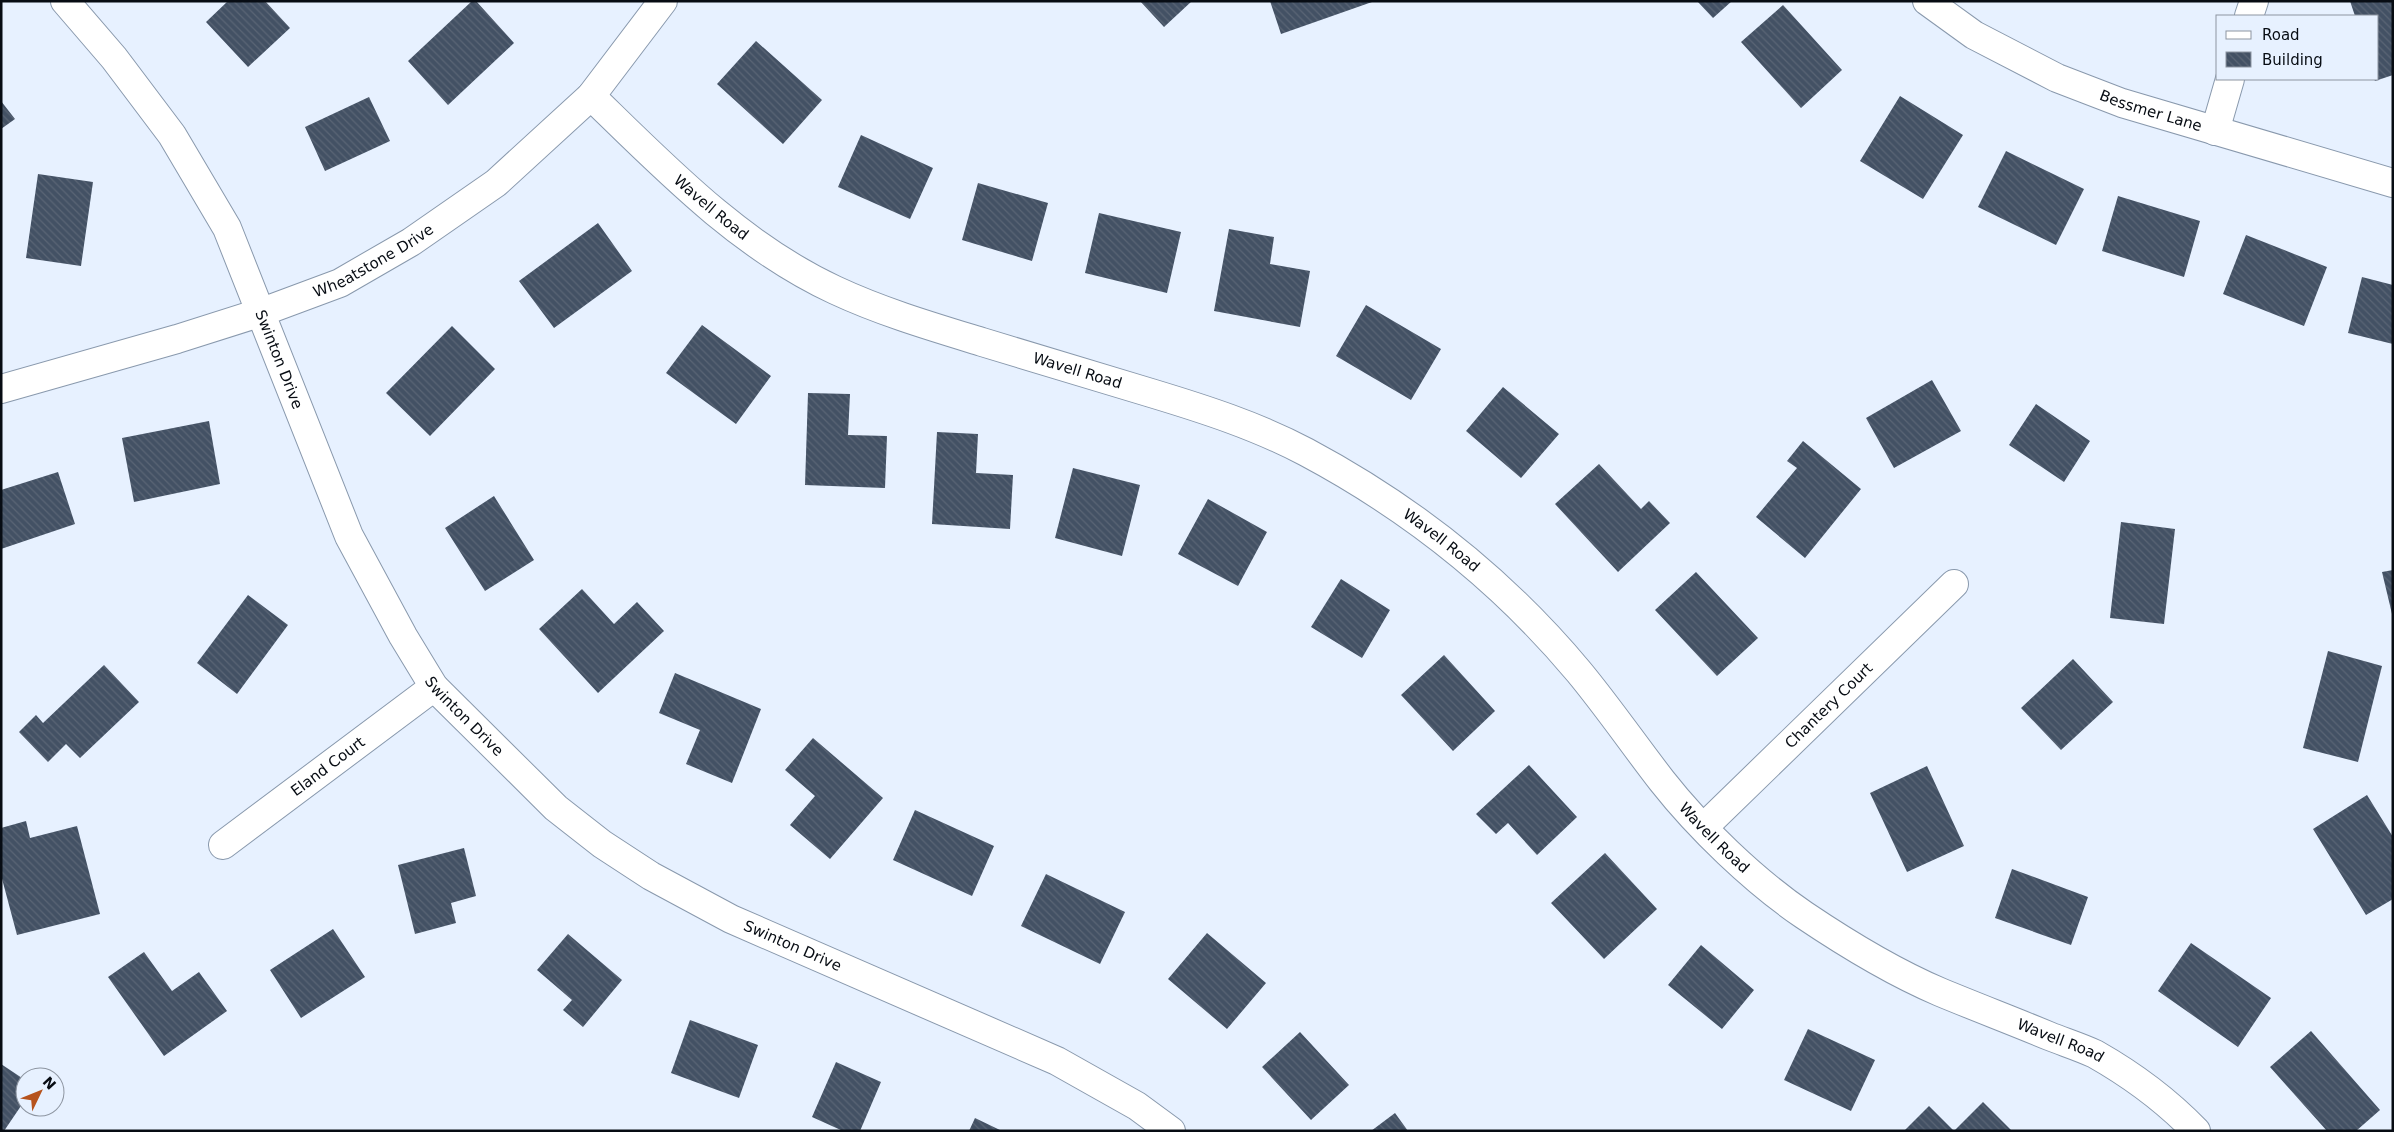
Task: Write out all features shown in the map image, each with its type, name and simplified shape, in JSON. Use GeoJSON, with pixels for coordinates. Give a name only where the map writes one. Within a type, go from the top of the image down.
{"type":"FeatureCollection","features":[{"type":"Feature","properties":{"kind":"street","name":"Swinton Drive"},"geometry":{"type":"LineString","coordinates":[[65,1],[114,58],[172,135],[226,228],[262,312],[349,536],[403,636],[434,687],[556,808],[602,844],[651,876],[731,919],[1057,1061],[1137,1106],[1171,1131]]}},
{"type":"Feature","properties":{"kind":"street","name":"Wheatstone Drive"},"geometry":{"type":"LineString","coordinates":[[1,389],[177,339],[262,312],[340,283],[412,242],[496,183],[591,96],[664,1]]}},
{"type":"Feature","properties":{"kind":"street","name":"Bessmer Lane"},"geometry":{"type":"LineString","coordinates":[[1927,1],[1974,35],[2057,78],[2122,103],[2393,183]]}},
{"type":"Feature","properties":{"kind":"street"},"geometry":{"type":"LineString","coordinates":[[2250,15],[2254,1]]}},
{"type":"Feature","properties":{"kind":"street"},"geometry":{"type":"LineString","coordinates":[[2215,131],[2230,80]]}},
{"type":"Feature","properties":{"kind":"street","name":"Wavell Road"},"geometry":{"type":"LineString","coordinates":[[591,96],[660,163],[742,233],[784,262],[830,288],[920,323],[1221,414],[1303,450],[1388,500],[1463,555],[1527,614],[1580,674],[1666,786],[1704,827],[1763,884],[1800,912],[1849,944],[1936,990],[2090,1052],[2129,1074],[2170,1106],[2196,1131]]}},
{"type":"Feature","properties":{"kind":"street","name":"Chantery Court"},"geometry":{"type":"LineString","coordinates":[[1704,827],[1954,584]]}},
{"type":"Feature","properties":{"kind":"street","name":"Eland Court"},"geometry":{"type":"LineString","coordinates":[[223,845],[434,687]]}},
{"type":"Feature","properties":{"kind":"building"},"geometry":{"type":"Polygon","coordinates":[[[228,1],[265,1],[290,28],[248,67],[206,22],[228,1]]]}},
{"type":"Feature","properties":{"kind":"building"},"geometry":{"type":"Polygon","coordinates":[[[472,1],[476,1],[514,43],[448,105],[408,61],[472,1]]]}},
{"type":"Feature","properties":{"kind":"building"},"geometry":{"type":"Polygon","coordinates":[[[1140,1],[1192,1],[1164,27],[1140,1]]]}},
{"type":"Feature","properties":{"kind":"building"},"geometry":{"type":"Polygon","coordinates":[[[1270,1],[1372,1],[1372,2],[1281,34],[1270,1]]]}},
{"type":"Feature","properties":{"kind":"building"},"geometry":{"type":"Polygon","coordinates":[[[1697,1],[1732,1],[1713,18],[1697,1]]]}},
{"type":"Feature","properties":{"kind":"building"},"geometry":{"type":"Polygon","coordinates":[[[2350,1],[2393,1],[2393,75],[2379,80],[2379,15],[2355,15],[2350,1]]]}},
{"type":"Feature","properties":{"kind":"building"},"geometry":{"type":"Polygon","coordinates":[[[1783,5],[1842,70],[1801,108],[1741,42],[1783,5]]]}},
{"type":"Feature","properties":{"kind":"building"},"geometry":{"type":"Polygon","coordinates":[[[756,41],[822,100],[783,144],[717,84],[756,41]]]}},
{"type":"Feature","properties":{"kind":"building"},"geometry":{"type":"Polygon","coordinates":[[[1900,96],[1963,135],[1923,199],[1860,161],[1900,96]]]}},
{"type":"Feature","properties":{"kind":"building"},"geometry":{"type":"Polygon","coordinates":[[[369,97],[390,141],[325,171],[305,127],[369,97]]]}},
{"type":"Feature","properties":{"kind":"building"},"geometry":{"type":"Polygon","coordinates":[[[1,101],[15,119],[1,129],[1,101]]]}},
{"type":"Feature","properties":{"kind":"building"},"geometry":{"type":"Polygon","coordinates":[[[861,135],[933,168],[910,219],[838,187],[861,135]]]}},
{"type":"Feature","properties":{"kind":"building"},"geometry":{"type":"Polygon","coordinates":[[[2006,151],[2084,189],[2056,245],[1978,207],[2006,151]]]}},
{"type":"Feature","properties":{"kind":"building"},"geometry":{"type":"Polygon","coordinates":[[[38,174],[93,182],[81,266],[26,258],[38,174]]]}},
{"type":"Feature","properties":{"kind":"building"},"geometry":{"type":"Polygon","coordinates":[[[978,183],[1048,203],[1032,261],[962,240],[978,183]]]}},
{"type":"Feature","properties":{"kind":"building"},"geometry":{"type":"Polygon","coordinates":[[[2118,196],[2200,221],[2184,277],[2102,251],[2118,196]]]}},
{"type":"Feature","properties":{"kind":"building"},"geometry":{"type":"Polygon","coordinates":[[[1099,213],[1181,232],[1167,293],[1085,273],[1099,213]]]}},
{"type":"Feature","properties":{"kind":"building"},"geometry":{"type":"Polygon","coordinates":[[[598,223],[632,271],[554,328],[519,281],[598,223]]]}},
{"type":"Feature","properties":{"kind":"building"},"geometry":{"type":"Polygon","coordinates":[[[1229,229],[1274,237],[1270,264],[1310,271],[1300,327],[1214,311],[1229,229]]]}},
{"type":"Feature","properties":{"kind":"building"},"geometry":{"type":"Polygon","coordinates":[[[2246,235],[2327,267],[2304,326],[2223,294],[2246,235]]]}},
{"type":"Feature","properties":{"kind":"building"},"geometry":{"type":"Polygon","coordinates":[[[2362,277],[2393,285],[2393,344],[2348,333],[2362,277]]]}},
{"type":"Feature","properties":{"kind":"building"},"geometry":{"type":"Polygon","coordinates":[[[1366,305],[1441,349],[1411,400],[1336,356],[1366,305]]]}},
{"type":"Feature","properties":{"kind":"building"},"geometry":{"type":"Polygon","coordinates":[[[702,325],[771,376],[736,424],[666,373],[702,325]]]}},
{"type":"Feature","properties":{"kind":"building"},"geometry":{"type":"Polygon","coordinates":[[[452,326],[495,369],[430,436],[386,393],[452,326]]]}},
{"type":"Feature","properties":{"kind":"building"},"geometry":{"type":"Polygon","coordinates":[[[1932,380],[1961,431],[1894,468],[1866,418],[1932,380]]]}},
{"type":"Feature","properties":{"kind":"building"},"geometry":{"type":"Polygon","coordinates":[[[1503,387],[1559,434],[1521,478],[1466,431],[1503,387]]]}},
{"type":"Feature","properties":{"kind":"building"},"geometry":{"type":"Polygon","coordinates":[[[808,393],[850,394],[848,435],[887,436],[885,488],[805,485],[808,393]]]}},
{"type":"Feature","properties":{"kind":"building"},"geometry":{"type":"Polygon","coordinates":[[[2036,404],[2090,441],[2064,482],[2009,445],[2036,404]]]}},
{"type":"Feature","properties":{"kind":"building"},"geometry":{"type":"Polygon","coordinates":[[[209,421],[220,484],[134,502],[122,438],[209,421]]]}},
{"type":"Feature","properties":{"kind":"building"},"geometry":{"type":"Polygon","coordinates":[[[937,432],[978,434],[976,473],[1013,475],[1010,529],[932,524],[937,432]]]}},
{"type":"Feature","properties":{"kind":"building"},"geometry":{"type":"Polygon","coordinates":[[[1803,441],[1861,489],[1805,558],[1756,517],[1797,468],[1787,461],[1803,441]]]}},
{"type":"Feature","properties":{"kind":"building"},"geometry":{"type":"Polygon","coordinates":[[[1599,464],[1641,509],[1649,501],[1670,523],[1618,572],[1555,504],[1599,464]]]}},
{"type":"Feature","properties":{"kind":"building"},"geometry":{"type":"Polygon","coordinates":[[[1073,468],[1140,485],[1122,556],[1055,538],[1073,468]]]}},
{"type":"Feature","properties":{"kind":"building"},"geometry":{"type":"Polygon","coordinates":[[[58,472],[75,524],[1,549],[1,490],[58,472]]]}},
{"type":"Feature","properties":{"kind":"building"},"geometry":{"type":"Polygon","coordinates":[[[494,496],[534,560],[485,591],[445,528],[494,496]]]}},
{"type":"Feature","properties":{"kind":"building"},"geometry":{"type":"Polygon","coordinates":[[[1208,499],[1267,532],[1238,586],[1178,554],[1208,499]]]}},
{"type":"Feature","properties":{"kind":"building"},"geometry":{"type":"Polygon","coordinates":[[[2121,522],[2175,529],[2164,624],[2110,618],[2121,522]]]}},
{"type":"Feature","properties":{"kind":"building"},"geometry":{"type":"Polygon","coordinates":[[[2393,570],[2393,614],[2392,614],[2382,572],[2393,570]]]}},
{"type":"Feature","properties":{"kind":"building"},"geometry":{"type":"Polygon","coordinates":[[[1696,572],[1758,638],[1717,676],[1655,610],[1696,572]]]}},
{"type":"Feature","properties":{"kind":"building"},"geometry":{"type":"Polygon","coordinates":[[[1341,579],[1390,610],[1362,658],[1311,627],[1341,579]]]}},
{"type":"Feature","properties":{"kind":"building"},"geometry":{"type":"Polygon","coordinates":[[[582,589],[614,624],[637,602],[664,631],[598,693],[539,629],[582,589]]]}},
{"type":"Feature","properties":{"kind":"building"},"geometry":{"type":"Polygon","coordinates":[[[248,595],[288,625],[237,694],[197,663],[248,595]]]}},
{"type":"Feature","properties":{"kind":"building"},"geometry":{"type":"Polygon","coordinates":[[[2328,651],[2382,666],[2358,762],[2303,748],[2328,651]]]}},
{"type":"Feature","properties":{"kind":"building"},"geometry":{"type":"Polygon","coordinates":[[[1444,655],[1495,711],[1453,751],[1401,695],[1444,655]]]}},
{"type":"Feature","properties":{"kind":"building"},"geometry":{"type":"Polygon","coordinates":[[[2073,659],[2113,702],[2061,750],[2021,708],[2073,659]]]}},
{"type":"Feature","properties":{"kind":"building"},"geometry":{"type":"Polygon","coordinates":[[[104,665],[139,702],[80,758],[66,744],[48,762],[19,732],[36,715],[43,723],[104,665]]]}},
{"type":"Feature","properties":{"kind":"building"},"geometry":{"type":"Polygon","coordinates":[[[675,673],[761,709],[732,783],[686,764],[700,730],[659,713],[675,673]]]}},
{"type":"Feature","properties":{"kind":"building"},"geometry":{"type":"Polygon","coordinates":[[[813,738],[883,798],[830,859],[790,825],[815,796],[785,770],[813,738]]]}},
{"type":"Feature","properties":{"kind":"building"},"geometry":{"type":"Polygon","coordinates":[[[1529,765],[1577,817],[1537,855],[1508,823],[1496,834],[1476,814],[1529,765]]]}},
{"type":"Feature","properties":{"kind":"building"},"geometry":{"type":"Polygon","coordinates":[[[1927,766],[1964,846],[1907,872],[1870,793],[1927,766]]]}},
{"type":"Feature","properties":{"kind":"building"},"geometry":{"type":"Polygon","coordinates":[[[2367,795],[2393,837],[2393,899],[2366,915],[2313,829],[2367,795]]]}},
{"type":"Feature","properties":{"kind":"building"},"geometry":{"type":"Polygon","coordinates":[[[915,810],[994,846],[972,896],[893,860],[915,810]]]}},
{"type":"Feature","properties":{"kind":"building"},"geometry":{"type":"Polygon","coordinates":[[[26,821],[30,838],[77,826],[100,914],[17,935],[1,875],[1,828],[26,821]]]}},
{"type":"Feature","properties":{"kind":"building"},"geometry":{"type":"Polygon","coordinates":[[[464,848],[476,896],[451,903],[456,923],[415,934],[398,865],[464,848]]]}},
{"type":"Feature","properties":{"kind":"building"},"geometry":{"type":"Polygon","coordinates":[[[1605,853],[1657,909],[1604,959],[1551,903],[1605,853]]]}},
{"type":"Feature","properties":{"kind":"building"},"geometry":{"type":"Polygon","coordinates":[[[2012,869],[2088,897],[2071,945],[1995,918],[2012,869]]]}},
{"type":"Feature","properties":{"kind":"building"},"geometry":{"type":"Polygon","coordinates":[[[1046,874],[1125,912],[1100,964],[1021,926],[1046,874]]]}},
{"type":"Feature","properties":{"kind":"building"},"geometry":{"type":"Polygon","coordinates":[[[333,929],[365,977],[301,1018],[270,970],[333,929]]]}},
{"type":"Feature","properties":{"kind":"building"},"geometry":{"type":"Polygon","coordinates":[[[1207,933],[1266,983],[1227,1029],[1168,979],[1207,933]]]}},
{"type":"Feature","properties":{"kind":"building"},"geometry":{"type":"Polygon","coordinates":[[[568,934],[622,980],[583,1027],[563,1010],[572,1000],[537,970],[568,934]]]}},
{"type":"Feature","properties":{"kind":"building"},"geometry":{"type":"Polygon","coordinates":[[[2191,943],[2271,998],[2238,1047],[2158,991],[2191,943]]]}},
{"type":"Feature","properties":{"kind":"building"},"geometry":{"type":"Polygon","coordinates":[[[1701,945],[1754,990],[1722,1029],[1668,985],[1701,945]]]}},
{"type":"Feature","properties":{"kind":"building"},"geometry":{"type":"Polygon","coordinates":[[[144,952],[172,991],[199,972],[227,1011],[164,1056],[108,977],[144,952]]]}},
{"type":"Feature","properties":{"kind":"building"},"geometry":{"type":"Polygon","coordinates":[[[690,1020],[758,1045],[739,1098],[671,1073],[690,1020]]]}},
{"type":"Feature","properties":{"kind":"building"},"geometry":{"type":"Polygon","coordinates":[[[1808,1029],[1875,1060],[1851,1111],[1784,1080],[1808,1029]]]}},
{"type":"Feature","properties":{"kind":"building"},"geometry":{"type":"Polygon","coordinates":[[[2311,1031],[2380,1110],[2356,1131],[2327,1131],[2270,1067],[2311,1031]]]}},
{"type":"Feature","properties":{"kind":"building"},"geometry":{"type":"Polygon","coordinates":[[[1300,1032],[1349,1085],[1311,1120],[1262,1067],[1300,1032]]]}},
{"type":"Feature","properties":{"kind":"building"},"geometry":{"type":"Polygon","coordinates":[[[836,1062],[881,1082],[860,1131],[843,1131],[812,1117],[836,1062]]]}},
{"type":"Feature","properties":{"kind":"building"},"geometry":{"type":"Polygon","coordinates":[[[1,1064],[15,1073],[15,1115],[4,1131],[1,1131],[1,1064]]]}},
{"type":"Feature","properties":{"kind":"building"},"geometry":{"type":"Polygon","coordinates":[[[1983,1102],[2012,1131],[1954,1131],[1983,1102]]]}},
{"type":"Feature","properties":{"kind":"building"},"geometry":{"type":"Polygon","coordinates":[[[1929,1106],[1954,1131],[1904,1131],[1929,1106]]]}},
{"type":"Feature","properties":{"kind":"building"},"geometry":{"type":"Polygon","coordinates":[[[1395,1113],[1408,1131],[1371,1131],[1395,1113]]]}},
{"type":"Feature","properties":{"kind":"building"},"geometry":{"type":"Polygon","coordinates":[[[975,1118],[1002,1131],[969,1131],[975,1118]]]}}]}
